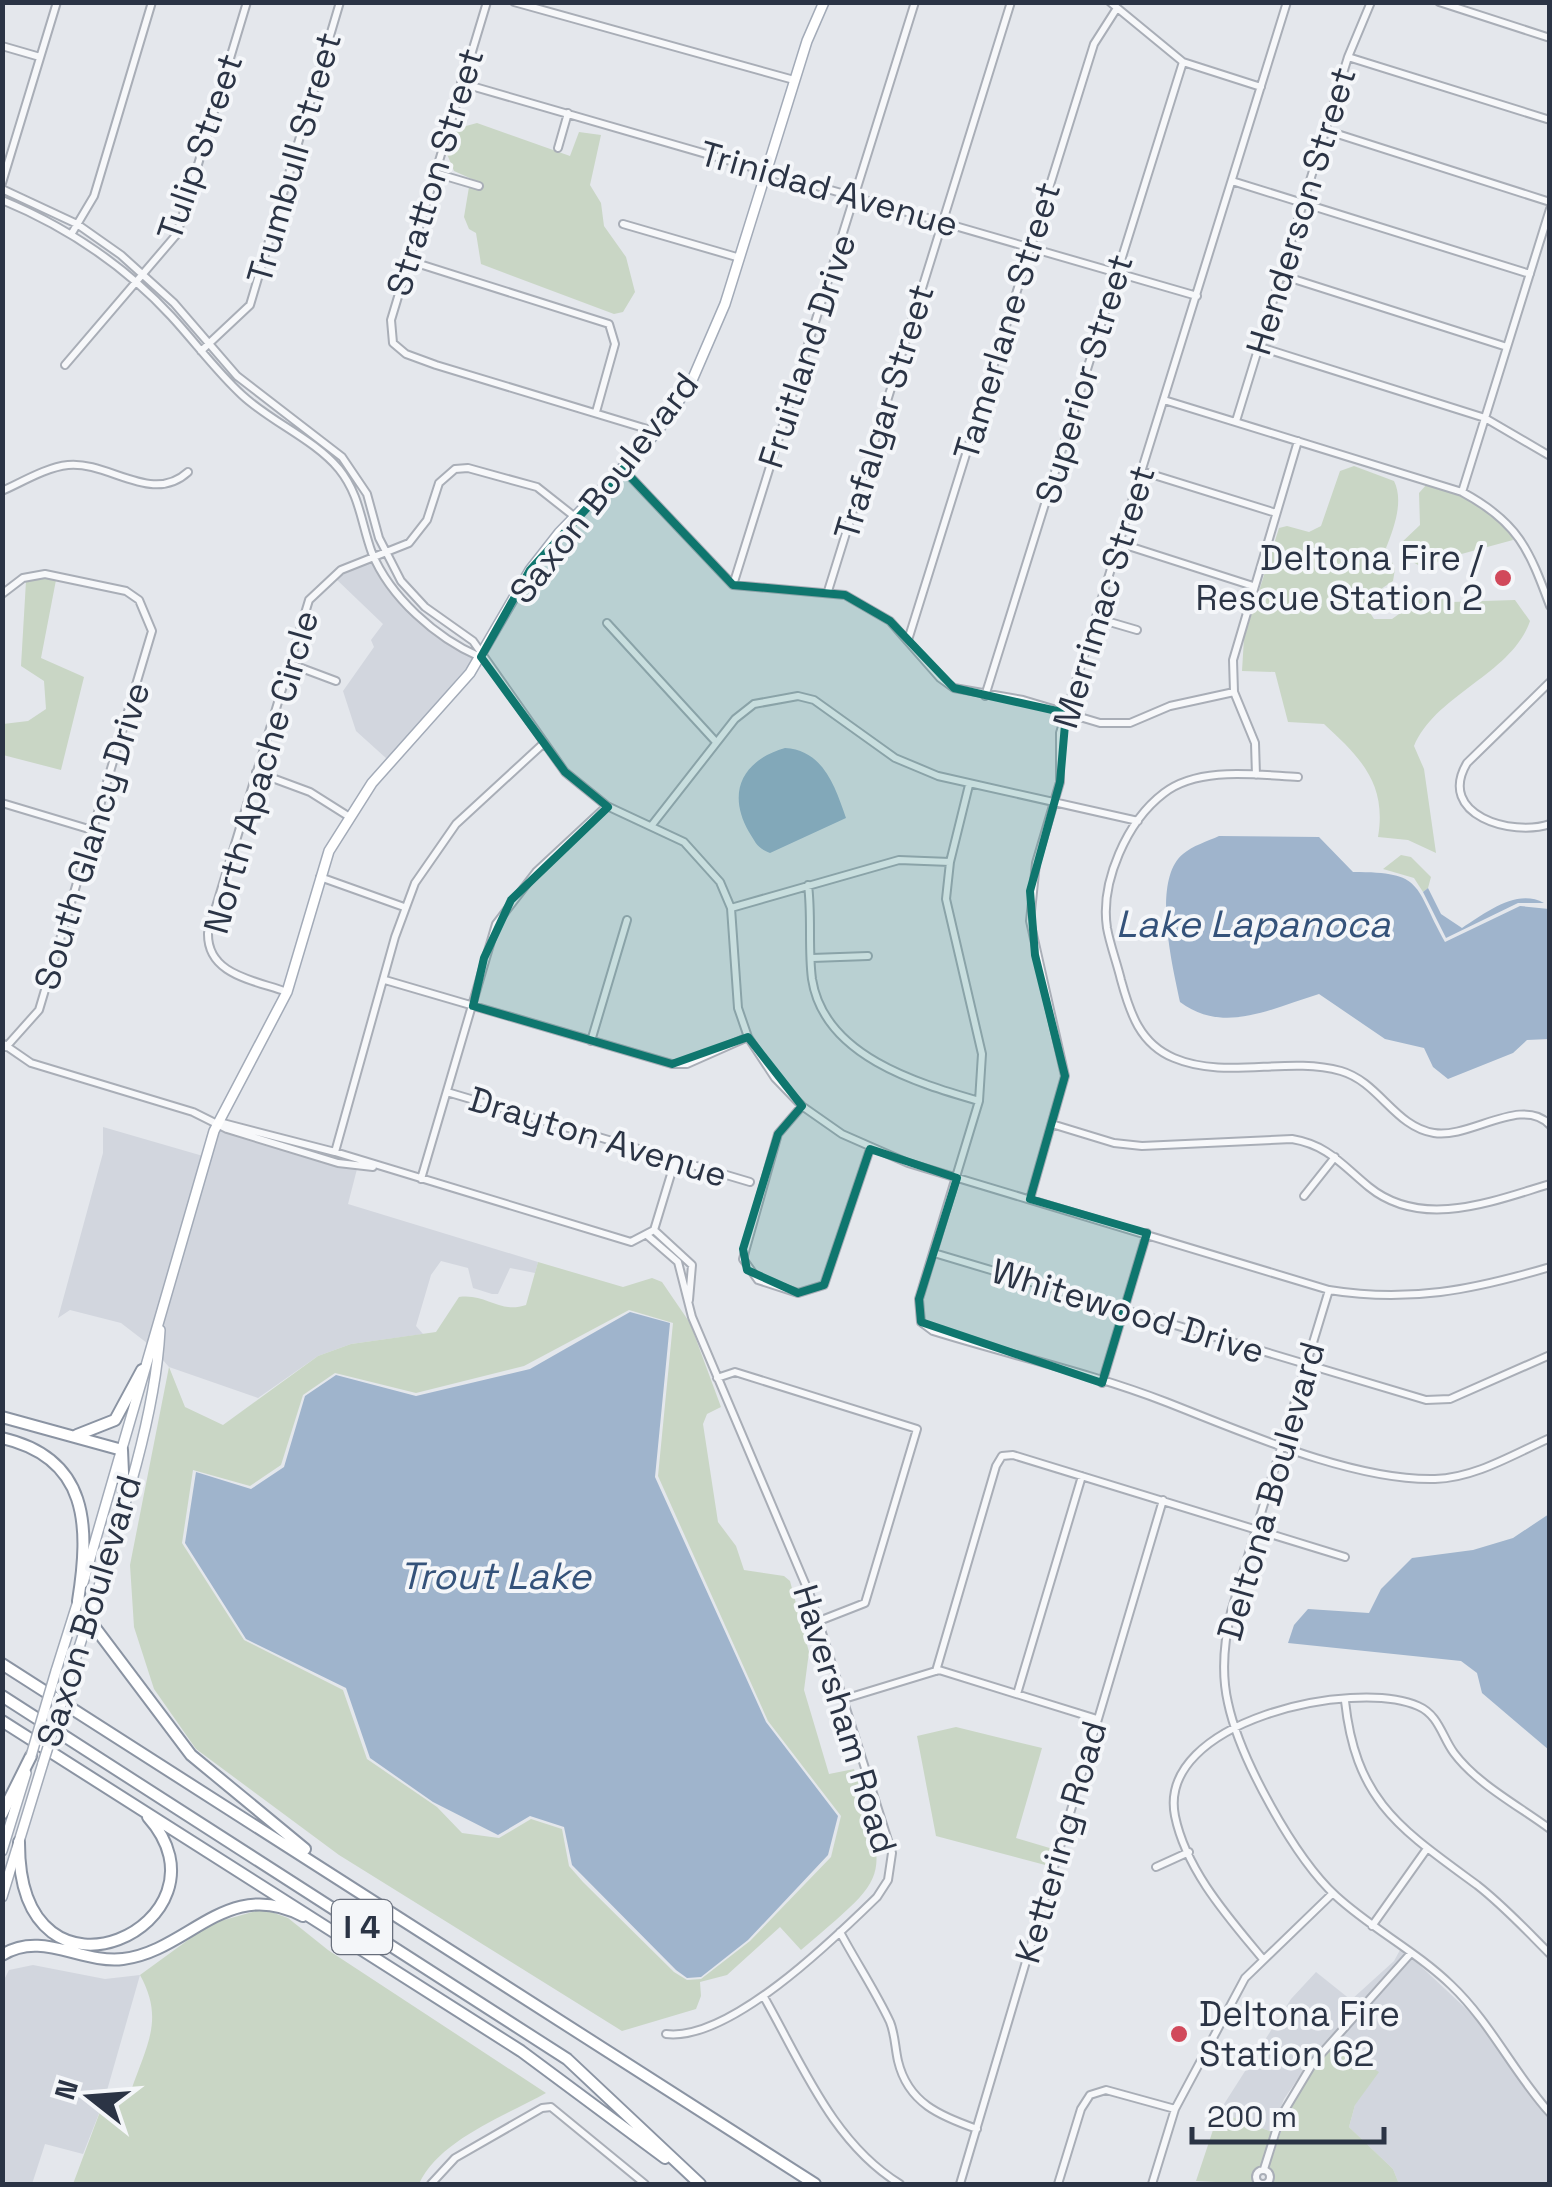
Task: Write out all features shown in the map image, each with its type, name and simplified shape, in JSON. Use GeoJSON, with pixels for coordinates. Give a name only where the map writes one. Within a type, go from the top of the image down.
{"type":"FeatureCollection","features":[{"type":"Feature","properties":{"kind":"highway"},"geometry":{"type":"LineString","coordinates":[[70,1435],[94,1432],[115,1420],[142,1370]]}},
{"type":"Feature","properties":{"kind":"highway"},"geometry":{"type":"LineString","coordinates":[[2,1416],[122,1450],[124,1495]]}},
{"type":"Feature","properties":{"kind":"highway"},"geometry":{"type":"LineString","coordinates":[[2,1438],[42,1450],[73,1485],[84,1529],[78,1601]]}},
{"type":"Feature","properties":{"kind":"highway"},"geometry":{"type":"LineString","coordinates":[[87,1617],[191,1755],[324,1867]]}},
{"type":"Feature","properties":{"kind":"highway","name":"I 4"},"geometry":{"type":"LineString","coordinates":[[2,1664],[815,2184]]}},
{"type":"Feature","properties":{"kind":"highway","name":"I 4"},"geometry":{"type":"LineString","coordinates":[[2,1696],[567,2059],[698,2184]]}},
{"type":"Feature","properties":{"kind":"highway"},"geometry":{"type":"LineString","coordinates":[[2,1721],[535,2061],[620,2121],[698,2184]]}},
{"type":"Feature","properties":{"kind":"highway"},"geometry":{"type":"LineString","coordinates":[[2,1814],[31,1756]]}},
{"type":"Feature","properties":{"kind":"highway"},"geometry":{"type":"LineString","coordinates":[[19,1842],[22,1894],[40,1922],[58,1937],[80,1945],[116,1942],[154,1918],[169,1883],[164,1842],[136,1806]]}},
{"type":"Feature","properties":{"kind":"highway"},"geometry":{"type":"LineString","coordinates":[[2,1954],[32,1944],[121,1959],[143,1954],[228,1909],[254,1905],[294,1912],[340,1936]]}},
{"type":"Feature","properties":{"kind":"main road","name":"Saxon Boulevard"},"geometry":{"type":"LineString","coordinates":[[2,1850],[217,1122],[286,992],[318,876],[348,816],[480,657],[530,570],[657,432],[710,347],[822,3]]}},
{"type":"Feature","properties":{"kind":"main road","name":"Saxon Boulevard"},"geometry":{"type":"LineString","coordinates":[[2,1897],[124,1495],[158,1361],[160,1322]]}},
{"type":"Feature","properties":{"kind":"street"},"geometry":{"type":"LineString","coordinates":[[56,2],[2,186],[77,224],[146,275],[252,389],[348,463],[367,494],[385,552],[408,590],[472,642],[480,657]]}},
{"type":"Feature","properties":{"kind":"street"},"geometry":{"type":"LineString","coordinates":[[72,234],[94,196],[152,2]]}},
{"type":"Feature","properties":{"kind":"street","name":"Tulip Street"},"geometry":{"type":"LineString","coordinates":[[66,365],[178,234],[247,2]]}},
{"type":"Feature","properties":{"kind":"street","name":"Trumbull Street"},"geometry":{"type":"LineString","coordinates":[[200,351],[250,305],[340,2]]}},
{"type":"Feature","properties":{"kind":"street","name":"Stratton Street"},"geometry":{"type":"LineString","coordinates":[[486,2],[391,320],[393,343],[406,354],[436,365],[596,412]]}},
{"type":"Feature","properties":{"kind":"street"},"geometry":{"type":"LineString","coordinates":[[514,2],[794,80]]}},
{"type":"Feature","properties":{"kind":"street","name":"Fruitland Drive"},"geometry":{"type":"LineString","coordinates":[[734,585],[915,2]]}},
{"type":"Feature","properties":{"kind":"street","name":"Trafalgar Street"},"geometry":{"type":"LineString","coordinates":[[828,591],[1011,2]]}},
{"type":"Feature","properties":{"kind":"street","name":"Merrimac Street"},"geometry":{"type":"LineString","coordinates":[[1030,1198],[1064,1092],[1064,1060],[1036,955],[1030,891],[1055,803],[1066,713],[1287,2]]}},
{"type":"Feature","properties":{"kind":"street","name":"Henderson Street"},"geometry":{"type":"LineString","coordinates":[[1236,421],[1284,276],[1348,57],[1371,2]]}},
{"type":"Feature","properties":{"kind":"street"},"geometry":{"type":"LineString","coordinates":[[1438,2],[1550,38]]}},
{"type":"Feature","properties":{"kind":"street"},"geometry":{"type":"LineString","coordinates":[[1114,5],[1183,62],[1261,87]]}},
{"type":"Feature","properties":{"kind":"street","name":"Tamerlane Street"},"geometry":{"type":"LineString","coordinates":[[908,640],[1094,44],[1114,5]]}},
{"type":"Feature","properties":{"kind":"street"},"geometry":{"type":"LineString","coordinates":[[2,46],[40,57]]}},
{"type":"Feature","properties":{"kind":"street"},"geometry":{"type":"LineString","coordinates":[[1348,57],[1550,120]]}},
{"type":"Feature","properties":{"kind":"street","name":"Superior Street"},"geometry":{"type":"LineString","coordinates":[[985,696],[1183,62]]}},
{"type":"Feature","properties":{"kind":"street","name":"Trinidad Avenue"},"geometry":{"type":"LineString","coordinates":[[462,83],[1197,296]]}},
{"type":"Feature","properties":{"kind":"street"},"geometry":{"type":"LineString","coordinates":[[558,148],[568,113]]}},
{"type":"Feature","properties":{"kind":"street"},"geometry":{"type":"LineString","coordinates":[[1328,131],[1550,206],[1462,492]]}},
{"type":"Feature","properties":{"kind":"street"},"geometry":{"type":"LineString","coordinates":[[435,174],[479,186]]}},
{"type":"Feature","properties":{"kind":"street"},"geometry":{"type":"LineString","coordinates":[[1232,181],[1530,274]]}},
{"type":"Feature","properties":{"kind":"street"},"geometry":{"type":"LineString","coordinates":[[2,200],[72,234],[138,284],[256,408],[336,465],[356,496],[374,557],[395,592],[418,616],[480,657],[506,684],[565,772],[607,806],[684,842],[706,862],[730,908],[733,975],[748,1037],[775,1078],[802,1106],[870,1149],[1329,1290],[1386,1298],[1448,1294],[1550,1266]]}},
{"type":"Feature","properties":{"kind":"street"},"geometry":{"type":"LineString","coordinates":[[622,224],[740,258]]}},
{"type":"Feature","properties":{"kind":"street"},"geometry":{"type":"LineString","coordinates":[[410,262],[608,324],[615,344],[596,412],[657,432]]}},
{"type":"Feature","properties":{"kind":"street"},"geometry":{"type":"LineString","coordinates":[[1284,276],[1507,347]]}},
{"type":"Feature","properties":{"kind":"street"},"geometry":{"type":"LineString","coordinates":[[1260,348],[1485,418],[1550,456]]}},
{"type":"Feature","properties":{"kind":"street"},"geometry":{"type":"LineString","coordinates":[[1164,400],[1462,492],[1510,523],[1546,584],[1550,606]]}},
{"type":"Feature","properties":{"kind":"street"},"geometry":{"type":"LineString","coordinates":[[1256,775],[1254,743],[1234,692],[1236,642],[1298,440]]}},
{"type":"Feature","properties":{"kind":"street"},"geometry":{"type":"LineString","coordinates":[[2,491],[65,465],[91,465],[149,486],[178,481],[188,472]]}},
{"type":"Feature","properties":{"kind":"street","name":"North Apache Circle"},"geometry":{"type":"LineString","coordinates":[[286,992],[224,969],[211,956],[208,933],[304,611],[318,588],[341,570],[409,543],[420,533],[434,492],[455,468],[537,487],[575,517]]}},
{"type":"Feature","properties":{"kind":"street"},"geometry":{"type":"LineString","coordinates":[[623,469],[734,585],[828,591],[872,608],[954,688],[1023,700],[1100,723],[1130,723],[1170,706],[1234,692]]}},
{"type":"Feature","properties":{"kind":"street"},"geometry":{"type":"LineString","coordinates":[[1141,471],[1276,513]]}},
{"type":"Feature","properties":{"kind":"street"},"geometry":{"type":"LineString","coordinates":[[1119,543],[1253,586]]}},
{"type":"Feature","properties":{"kind":"street","name":"South Glancy Drive"},"geometry":{"type":"LineString","coordinates":[[2,594],[23,578],[45,574],[126,591],[148,614],[150,647],[39,1010],[4,1045]]}},
{"type":"Feature","properties":{"kind":"street"},"geometry":{"type":"LineString","coordinates":[[1096,618],[1137,630]]}},
{"type":"Feature","properties":{"kind":"street"},"geometry":{"type":"LineString","coordinates":[[607,623],[716,742]]}},
{"type":"Feature","properties":{"kind":"street"},"geometry":{"type":"LineString","coordinates":[[288,662],[336,681]]}},
{"type":"Feature","properties":{"kind":"street"},"geometry":{"type":"LineString","coordinates":[[1550,682],[1467,763],[1460,780],[1464,804],[1484,819],[1517,830],[1550,824]]}},
{"type":"Feature","properties":{"kind":"street"},"geometry":{"type":"LineString","coordinates":[[652,825],[716,742],[754,704],[798,696],[814,700],[896,758],[969,785],[1138,820]]}},
{"type":"Feature","properties":{"kind":"street"},"geometry":{"type":"LineString","coordinates":[[338,1162],[335,1152],[404,907],[424,869],[456,824],[544,743]]}},
{"type":"Feature","properties":{"kind":"street"},"geometry":{"type":"LineString","coordinates":[[256,772],[310,792],[348,816]]}},
{"type":"Feature","properties":{"kind":"street"},"geometry":{"type":"LineString","coordinates":[[1298,777],[1193,778],[1165,792],[1138,820],[1118,858],[1106,926],[1138,1028],[1172,1057],[1198,1066],[1307,1066],[1342,1071],[1378,1093],[1405,1121],[1434,1133],[1452,1133],[1524,1114],[1538,1115],[1550,1125]]}},
{"type":"Feature","properties":{"kind":"street"},"geometry":{"type":"LineString","coordinates":[[969,785],[950,862],[946,899],[982,1054],[979,1101],[919,1299],[921,1322],[933,1331],[1282,1444],[1401,1478],[1440,1479],[1480,1469],[1550,1438]]}},
{"type":"Feature","properties":{"kind":"street"},"geometry":{"type":"LineString","coordinates":[[2,803],[92,830]]}},
{"type":"Feature","properties":{"kind":"street"},"geometry":{"type":"LineString","coordinates":[[421,1179],[484,958],[511,900],[607,806]]}},
{"type":"Feature","properties":{"kind":"street"},"geometry":{"type":"LineString","coordinates":[[730,908],[900,860],[950,862]]}},
{"type":"Feature","properties":{"kind":"street"},"geometry":{"type":"LineString","coordinates":[[318,876],[404,907]]}},
{"type":"Feature","properties":{"kind":"street"},"geometry":{"type":"LineString","coordinates":[[808,885],[812,981],[820,1003],[842,1035],[884,1068],[979,1101]]}},
{"type":"Feature","properties":{"kind":"street"},"geometry":{"type":"LineString","coordinates":[[591,1041],[627,920]]}},
{"type":"Feature","properties":{"kind":"street"},"geometry":{"type":"LineString","coordinates":[[812,958],[868,956]]}},
{"type":"Feature","properties":{"kind":"street"},"geometry":{"type":"LineString","coordinates":[[385,980],[591,1041],[686,1064],[748,1037]]}},
{"type":"Feature","properties":{"kind":"street"},"geometry":{"type":"LineString","coordinates":[[4,1045],[30,1063],[620,1240],[647,1235],[676,1161]]}},
{"type":"Feature","properties":{"kind":"street","name":"Drayton Avenue"},"geometry":{"type":"LineString","coordinates":[[447,1092],[750,1182]]}},
{"type":"Feature","properties":{"kind":"street"},"geometry":{"type":"LineString","coordinates":[[802,1106],[778,1134],[743,1249],[746,1268],[758,1280],[798,1293],[818,1289],[830,1278],[870,1149]]}},
{"type":"Feature","properties":{"kind":"street"},"geometry":{"type":"LineString","coordinates":[[217,1122],[227,1129],[338,1162],[375,1166]]}},
{"type":"Feature","properties":{"kind":"street"},"geometry":{"type":"LineString","coordinates":[[1054,1125],[1114,1143],[1142,1146],[1292,1139],[1314,1142],[1373,1191],[1412,1207],[1436,1210],[1479,1205],[1550,1184]]}},
{"type":"Feature","properties":{"kind":"street"},"geometry":{"type":"LineString","coordinates":[[1304,1196],[1335,1157]]}},
{"type":"Feature","properties":{"kind":"street"},"geometry":{"type":"LineString","coordinates":[[1102,1383],[1146,1233]]}},
{"type":"Feature","properties":{"kind":"street","name":"Haversham Road"},"geometry":{"type":"LineString","coordinates":[[647,1235],[678,1262],[717,1378],[819,1622],[888,1835],[892,1862],[885,1888],[764,1998],[683,2036],[666,2034]]}},
{"type":"Feature","properties":{"kind":"street","name":"Whitewood Drive"},"geometry":{"type":"LineString","coordinates":[[934,1253],[1391,1391],[1438,1399],[1450,1399],[1550,1355]]}},
{"type":"Feature","properties":{"kind":"street","name":"Deltona Boulevard"},"geometry":{"type":"LineString","coordinates":[[1329,1290],[1225,1639],[1227,1701],[1236,1730],[1292,1842],[1333,1893],[1411,1953],[1480,2017],[1550,2112]]}},
{"type":"Feature","properties":{"kind":"street"},"geometry":{"type":"LineString","coordinates":[[717,1378],[735,1372],[918,1429],[864,1603],[819,1622]]}},
{"type":"Feature","properties":{"kind":"street"},"geometry":{"type":"LineString","coordinates":[[936,1671],[1002,1456],[1013,1455],[1345,1557]]}},
{"type":"Feature","properties":{"kind":"street"},"geometry":{"type":"LineString","coordinates":[[1017,1694],[1082,1476]]}},
{"type":"Feature","properties":{"kind":"street","name":"Kettering Road"},"geometry":{"type":"LineString","coordinates":[[960,2184],[1162,1500]]}},
{"type":"Feature","properties":{"kind":"street"},"geometry":{"type":"LineString","coordinates":[[844,1699],[936,1671],[1097,1719]]}},
{"type":"Feature","properties":{"kind":"street"},"geometry":{"type":"LineString","coordinates":[[1262,1958],[1220,1907],[1189,1852],[1174,1814],[1184,1766],[1198,1749],[1292,1704],[1400,1700],[1421,1707],[1434,1717],[1465,1765],[1550,1829]]}},
{"type":"Feature","properties":{"kind":"street"},"geometry":{"type":"LineString","coordinates":[[1345,1701],[1352,1752],[1375,1798],[1426,1850],[1508,1910],[1550,1954]]}},
{"type":"Feature","properties":{"kind":"street"},"geometry":{"type":"LineString","coordinates":[[1372,1926],[1426,1850]]}},
{"type":"Feature","properties":{"kind":"street"},"geometry":{"type":"LineString","coordinates":[[1156,1868],[1189,1852]]}},
{"type":"Feature","properties":{"kind":"street"},"geometry":{"type":"LineString","coordinates":[[1152,2184],[1176,2109],[1245,1978],[1333,1893]]}},
{"type":"Feature","properties":{"kind":"street"},"geometry":{"type":"LineString","coordinates":[[840,1932],[892,2026],[900,2070],[909,2089],[920,2102],[943,2117],[977,2129]]}},
{"type":"Feature","properties":{"kind":"street"},"geometry":{"type":"LineString","coordinates":[[1264,2170],[1288,2101],[1313,2063],[1411,1953]]}},
{"type":"Feature","properties":{"kind":"street"},"geometry":{"type":"LineString","coordinates":[[764,1998],[842,2132],[865,2159],[900,2184]]}},
{"type":"Feature","properties":{"kind":"street"},"geometry":{"type":"LineString","coordinates":[[1058,2184],[1081,2109],[1090,2094],[1106,2090],[1176,2109]]}},
{"type":"Feature","properties":{"kind":"street"},"geometry":{"type":"LineString","coordinates":[[431,2184],[455,2158],[542,2108],[561,2112],[645,2184]]}},
{"type":"Feature","properties":{"kind":"highlighted area"},"geometry":{"type":"Polygon","coordinates":[[[623,469],[733,585],[845,595],[890,621],[954,688],[1066,713],[1060,782],[1030,891],[1035,955],[1065,1076],[1030,1199],[1147,1233],[1102,1383],[921,1322],[919,1299],[957,1178],[870,1149],[824,1285],[798,1293],[747,1270],[743,1249],[778,1134],[802,1106],[748,1037],[672,1064],[473,1006],[484,958],[511,900],[608,807],[565,772],[481,657],[530,570],[623,469]]]}},
{"type":"Feature","properties":{"kind":"shaded area"},"geometry":{"type":"Polygon","coordinates":[[[372,561],[401,604],[475,658],[387,759],[356,731],[343,691],[374,647],[371,640],[383,624],[335,578],[372,561]]]}},
{"type":"Feature","properties":{"kind":"shaded area"},"geometry":{"type":"Polygon","coordinates":[[[103,1127],[203,1156],[147,1343],[121,1323],[70,1310],[58,1318],[103,1153],[103,1127]]]}},
{"type":"Feature","properties":{"kind":"shaded area"},"geometry":{"type":"Polygon","coordinates":[[[219,1127],[357,1169],[348,1204],[538,1262],[535,1273],[510,1268],[498,1294],[492,1294],[473,1288],[468,1268],[441,1261],[431,1275],[416,1326],[423,1334],[351,1344],[318,1356],[258,1398],[169,1367],[162,1359],[164,1320],[219,1127]]]}},
{"type":"Feature","properties":{"kind":"shaded area"},"geometry":{"type":"Polygon","coordinates":[[[1400,1950],[1406,1953],[1310,2061],[1284,2099],[1272,2132],[1219,2112],[1291,1999],[1316,1972],[1351,2000],[1394,1961],[1400,1950]]]}},
{"type":"Feature","properties":{"kind":"shaded area"},"geometry":{"type":"Polygon","coordinates":[[[1412,1958],[1477,2019],[1549,2118],[1549,2184],[1399,2184],[1393,2169],[1349,2127],[1355,2105],[1333,2044],[1412,1958]]]}},
{"type":"Feature","properties":{"kind":"shaded area"},"geometry":{"type":"Polygon","coordinates":[[[33,1965],[105,1979],[140,1975],[104,2101],[83,2154],[45,2144],[32,2184],[3,2184],[2,1984],[9,1970],[33,1965]]]}},
{"type":"Feature","properties":{"kind":"green space"},"geometry":{"type":"Polygon","coordinates":[[[477,123],[570,156],[579,132],[601,135],[590,185],[601,203],[604,226],[626,257],[635,292],[623,312],[614,314],[481,264],[476,233],[469,229],[464,217],[469,187],[481,190],[483,184],[454,171],[447,154],[455,129],[477,123]]]}},
{"type":"Feature","properties":{"kind":"green space"},"geometry":{"type":"Polygon","coordinates":[[[1354,466],[1394,481],[1397,489],[1395,523],[1386,548],[1395,569],[1393,581],[1369,597],[1367,608],[1374,619],[1392,619],[1427,594],[1452,602],[1515,600],[1530,621],[1507,656],[1439,712],[1414,746],[1424,769],[1436,853],[1408,840],[1378,837],[1379,802],[1360,761],[1324,724],[1288,722],[1275,672],[1242,671],[1244,638],[1279,528],[1287,526],[1309,532],[1321,526],[1340,471],[1354,466]]]}},
{"type":"Feature","properties":{"kind":"green space"},"geometry":{"type":"Polygon","coordinates":[[[1427,484],[1491,511],[1510,529],[1513,540],[1443,559],[1425,569],[1406,558],[1400,544],[1420,525],[1419,493],[1427,484]]]}},
{"type":"Feature","properties":{"kind":"green space"},"geometry":{"type":"Polygon","coordinates":[[[56,580],[41,658],[84,677],[61,770],[3,755],[3,724],[28,721],[46,709],[44,681],[21,666],[26,581],[56,580]]]}},
{"type":"Feature","properties":{"kind":"green space"},"geometry":{"type":"Polygon","coordinates":[[[1401,855],[1411,857],[1431,877],[1423,892],[1414,878],[1383,869],[1401,855]]]}},
{"type":"Feature","properties":{"kind":"green space"},"geometry":{"type":"Polygon","coordinates":[[[538,1262],[623,1287],[652,1278],[662,1282],[690,1323],[721,1407],[707,1414],[703,1424],[718,1522],[736,1546],[744,1570],[784,1576],[790,1581],[809,1652],[804,1690],[829,1774],[854,1769],[877,1856],[866,1889],[801,1950],[780,1927],[727,1975],[700,1982],[701,1996],[696,2009],[622,2031],[339,1855],[196,1749],[154,1689],[134,1627],[130,1565],[169,1367],[185,1407],[223,1425],[318,1356],[351,1344],[436,1332],[459,1297],[508,1307],[526,1305],[538,1262]],[[629,1310],[524,1366],[416,1393],[335,1373],[303,1395],[281,1465],[250,1486],[193,1470],[182,1543],[244,1640],[343,1690],[367,1759],[437,1807],[462,1833],[499,1838],[531,1819],[562,1829],[569,1866],[674,1972],[687,1980],[701,1979],[750,1941],[831,1857],[841,1816],[768,1721],[658,1476],[673,1323],[629,1310]]]}},
{"type":"Feature","properties":{"kind":"green space"},"geometry":{"type":"Polygon","coordinates":[[[956,1727],[1042,1748],[1016,1838],[1053,1849],[1049,1866],[936,1836],[917,1736],[956,1727]]]}},
{"type":"Feature","properties":{"kind":"green space"},"geometry":{"type":"Polygon","coordinates":[[[263,1909],[288,1918],[328,1950],[546,2093],[457,2142],[429,2168],[419,2184],[73,2184],[104,2101],[131,2091],[147,2046],[151,2006],[140,1975],[210,1924],[263,1909]]]}},
{"type":"Feature","properties":{"kind":"green space"},"geometry":{"type":"Polygon","coordinates":[[[1333,2044],[1379,2072],[1355,2105],[1349,2127],[1393,2169],[1399,2184],[1271,2184],[1274,2177],[1269,2167],[1291,2102],[1333,2044]]]}},
{"type":"Feature","properties":{"kind":"green space"},"geometry":{"type":"Polygon","coordinates":[[[1219,2112],[1272,2132],[1261,2166],[1253,2173],[1256,2184],[1196,2181],[1219,2112]]]}},
{"type":"Feature","properties":{"kind":"water"},"geometry":{"type":"Polygon","coordinates":[[[785,748],[809,755],[826,772],[846,818],[770,853],[759,847],[749,832],[742,817],[739,791],[749,769],[770,753],[785,748]]]}},
{"type":"Feature","properties":{"kind":"water","name":"Lake Lapanoca"},"geometry":{"type":"Polygon","coordinates":[[[1219,836],[1319,837],[1353,872],[1393,875],[1414,886],[1445,942],[1520,906],[1549,909],[1549,1039],[1527,1040],[1513,1053],[1448,1079],[1433,1067],[1424,1048],[1385,1039],[1319,994],[1231,1018],[1197,1012],[1180,1002],[1167,925],[1168,883],[1173,866],[1183,854],[1219,836]]]}},
{"type":"Feature","properties":{"kind":"water"},"geometry":{"type":"Polygon","coordinates":[[[1428,888],[1441,914],[1462,928],[1512,900],[1523,898],[1544,903],[1518,903],[1446,938],[1423,892],[1428,888]]]}},
{"type":"Feature","properties":{"kind":"water","name":"Trout Lake"},"geometry":{"type":"Polygon","coordinates":[[[630,1312],[670,1323],[655,1477],[766,1722],[838,1816],[828,1855],[748,1940],[701,1977],[687,1978],[676,1970],[572,1865],[564,1827],[530,1816],[498,1835],[433,1802],[370,1758],[346,1688],[246,1639],[185,1543],[196,1472],[251,1489],[284,1467],[305,1396],[336,1375],[416,1396],[530,1369],[630,1312]]]}},
{"type":"Feature","properties":{"kind":"water"},"geometry":{"type":"Polygon","coordinates":[[[1549,1514],[1549,1750],[1482,1693],[1477,1673],[1461,1661],[1288,1643],[1294,1625],[1308,1609],[1369,1613],[1381,1589],[1412,1558],[1473,1550],[1513,1538],[1549,1514]]]}},
{"type":"Feature","properties":{"kind":"place","name":"Deltona Fire / Rescue Station 2"},"geometry":{"type":"Point","coordinates":[1503,578]}},
{"type":"Feature","properties":{"kind":"place","name":"Deltona Fire Station 62"},"geometry":{"type":"Point","coordinates":[1179,2034]}}]}
